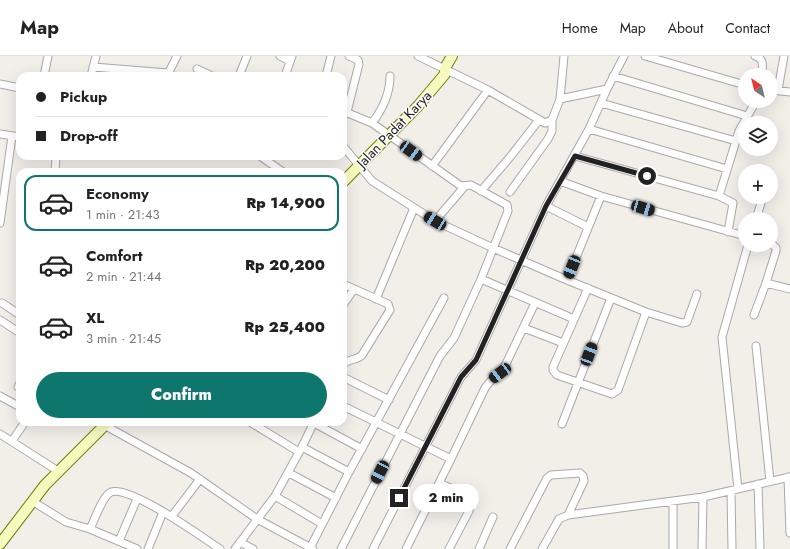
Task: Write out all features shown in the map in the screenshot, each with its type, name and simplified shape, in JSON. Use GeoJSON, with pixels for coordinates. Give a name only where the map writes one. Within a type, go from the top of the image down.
{"type":"FeatureCollection","features":[{"type":"Feature","properties":{"kind":"street"},"geometry":{"type":"LineString","coordinates":[[45,72],[48,56]]}},
{"type":"Feature","properties":{"kind":"street"},"geometry":{"type":"LineString","coordinates":[[91,72],[96,56]]}},
{"type":"Feature","properties":{"kind":"street"},"geometry":{"type":"LineString","coordinates":[[169,72],[177,56]]}},
{"type":"Feature","properties":{"kind":"street"},"geometry":{"type":"LineString","coordinates":[[241,72],[247,56]]}},
{"type":"Feature","properties":{"kind":"street"},"geometry":{"type":"LineString","coordinates":[[280,56],[291,58],[287,72]]}},
{"type":"Feature","properties":{"kind":"street"},"geometry":{"type":"LineString","coordinates":[[327,72],[331,56]]}},
{"type":"Feature","properties":{"kind":"street"},"geometry":{"type":"LineString","coordinates":[[347,105],[359,64],[358,60],[349,56]]}},
{"type":"Feature","properties":{"kind":"street"},"geometry":{"type":"LineString","coordinates":[[418,56],[445,71],[488,90],[545,123],[552,120]]}},
{"type":"Feature","properties":{"kind":"street","name":"Jalan Padat Karya"},"geometry":{"type":"LineString","coordinates":[[347,178],[418,106],[445,71],[452,56]]}},
{"type":"Feature","properties":{"kind":"street"},"geometry":{"type":"LineString","coordinates":[[510,192],[548,139],[552,131],[552,120],[560,99],[564,56]]}},
{"type":"Feature","properties":{"kind":"street"},"geometry":{"type":"LineString","coordinates":[[373,549],[461,377],[476,360],[520,260],[546,206],[575,156],[624,56]]}},
{"type":"Feature","properties":{"kind":"street"},"geometry":{"type":"LineString","coordinates":[[645,56],[738,83]]}},
{"type":"Feature","properties":{"kind":"street"},"geometry":{"type":"LineString","coordinates":[[755,56],[761,58],[762,68]]}},
{"type":"Feature","properties":{"kind":"street"},"geometry":{"type":"LineString","coordinates":[[778,79],[784,56]]}},
{"type":"Feature","properties":{"kind":"street"},"geometry":{"type":"LineString","coordinates":[[93,67],[147,72]]}},
{"type":"Feature","properties":{"kind":"street"},"geometry":{"type":"LineString","coordinates":[[197,69],[203,72]]}},
{"type":"Feature","properties":{"kind":"street"},"geometry":{"type":"LineString","coordinates":[[372,123],[381,110],[390,76]]}},
{"type":"Feature","properties":{"kind":"street"},"geometry":{"type":"LineString","coordinates":[[613,76],[747,116],[752,108]]}},
{"type":"Feature","properties":{"kind":"street"},"geometry":{"type":"LineString","coordinates":[[0,84],[16,87]]}},
{"type":"Feature","properties":{"kind":"street"},"geometry":{"type":"LineString","coordinates":[[560,99],[607,89]]}},
{"type":"Feature","properties":{"kind":"street"},"geometry":{"type":"LineString","coordinates":[[432,166],[488,90]]}},
{"type":"Feature","properties":{"kind":"street"},"geometry":{"type":"LineString","coordinates":[[778,90],[790,92]]}},
{"type":"Feature","properties":{"kind":"street"},"geometry":{"type":"LineString","coordinates":[[600,103],[736,141]]}},
{"type":"Feature","properties":{"kind":"street"},"geometry":{"type":"LineString","coordinates":[[347,113],[372,123],[464,187]]}},
{"type":"Feature","properties":{"kind":"street"},"geometry":{"type":"LineString","coordinates":[[481,191],[539,120]]}},
{"type":"Feature","properties":{"kind":"street"},"geometry":{"type":"LineString","coordinates":[[589,129],[727,169]]}},
{"type":"Feature","properties":{"kind":"street"},"geometry":{"type":"LineString","coordinates":[[0,134],[16,137],[0,224]]}},
{"type":"Feature","properties":{"kind":"street"},"geometry":{"type":"LineString","coordinates":[[719,196],[738,134]]}},
{"type":"Feature","properties":{"kind":"street"},"geometry":{"type":"LineString","coordinates":[[347,151],[372,181],[435,221],[520,260],[611,298],[646,312],[683,324],[688,319],[697,294]]}},
{"type":"Feature","properties":{"kind":"street"},"geometry":{"type":"LineString","coordinates":[[575,156],[719,196],[733,203],[728,232]]}},
{"type":"Feature","properties":{"kind":"street"},"geometry":{"type":"LineString","coordinates":[[266,160],[277,168]]}},
{"type":"Feature","properties":{"kind":"street"},"geometry":{"type":"LineString","coordinates":[[560,181],[601,196],[738,234]]}},
{"type":"Feature","properties":{"kind":"street"},"geometry":{"type":"LineString","coordinates":[[341,549],[440,356],[454,338],[481,279],[508,208],[471,185],[464,187],[435,221]]}},
{"type":"Feature","properties":{"kind":"street"},"geometry":{"type":"LineString","coordinates":[[567,280],[601,196]]}},
{"type":"Feature","properties":{"kind":"street"},"geometry":{"type":"LineString","coordinates":[[758,212],[761,204]]}},
{"type":"Feature","properties":{"kind":"street"},"geometry":{"type":"LineString","coordinates":[[546,206],[588,228]]}},
{"type":"Feature","properties":{"kind":"street"},"geometry":{"type":"LineString","coordinates":[[376,299],[414,208]]}},
{"type":"Feature","properties":{"kind":"street"},"geometry":{"type":"LineString","coordinates":[[732,549],[735,490],[722,337],[746,252]]}},
{"type":"Feature","properties":{"kind":"street"},"geometry":{"type":"LineString","coordinates":[[754,315],[775,252]]}},
{"type":"Feature","properties":{"kind":"street"},"geometry":{"type":"LineString","coordinates":[[481,279],[574,320]]}},
{"type":"Feature","properties":{"kind":"street"},"geometry":{"type":"LineString","coordinates":[[766,283],[790,289]]}},
{"type":"Feature","properties":{"kind":"street"},"geometry":{"type":"LineString","coordinates":[[347,286],[388,304],[390,310],[362,355],[347,362]]}},
{"type":"Feature","properties":{"kind":"street"},"geometry":{"type":"LineString","coordinates":[[588,288],[553,367],[553,370],[557,375],[609,393],[618,390],[646,312]]}},
{"type":"Feature","properties":{"kind":"street"},"geometry":{"type":"LineString","coordinates":[[347,299],[354,289]]}},
{"type":"Feature","properties":{"kind":"street"},"geometry":{"type":"LineString","coordinates":[[109,426],[200,479],[257,519],[312,548],[322,524],[349,472],[444,298]]}},
{"type":"Feature","properties":{"kind":"street"},"geometry":{"type":"LineString","coordinates":[[562,424],[611,298]]}},
{"type":"Feature","properties":{"kind":"street"},"geometry":{"type":"LineString","coordinates":[[2,303],[16,312]]}},
{"type":"Feature","properties":{"kind":"street"},"geometry":{"type":"LineString","coordinates":[[406,549],[485,388],[504,368],[535,303]]}},
{"type":"Feature","properties":{"kind":"street"},"geometry":{"type":"LineString","coordinates":[[0,320],[16,330]]}},
{"type":"Feature","properties":{"kind":"street"},"geometry":{"type":"LineString","coordinates":[[524,328],[563,343]]}},
{"type":"Feature","properties":{"kind":"street"},"geometry":{"type":"LineString","coordinates":[[756,346],[770,481]]}},
{"type":"Feature","properties":{"kind":"street"},"geometry":{"type":"LineString","coordinates":[[347,379],[389,400]]}},
{"type":"Feature","properties":{"kind":"street"},"geometry":{"type":"LineString","coordinates":[[0,396],[16,405]]}},
{"type":"Feature","properties":{"kind":"street"},"geometry":{"type":"LineString","coordinates":[[347,408],[451,459]]}},
{"type":"Feature","properties":{"kind":"street"},"geometry":{"type":"LineString","coordinates":[[12,441],[22,426]]}},
{"type":"Feature","properties":{"kind":"street"},"geometry":{"type":"LineString","coordinates":[[0,544],[32,501],[58,471],[104,426]]}},
{"type":"Feature","properties":{"kind":"street"},"geometry":{"type":"LineString","coordinates":[[257,426],[300,450],[349,472]]}},
{"type":"Feature","properties":{"kind":"street"},"geometry":{"type":"LineString","coordinates":[[235,549],[275,496],[312,426]]}},
{"type":"Feature","properties":{"kind":"street"},"geometry":{"type":"LineString","coordinates":[[321,426],[362,449]]}},
{"type":"Feature","properties":{"kind":"street"},"geometry":{"type":"LineString","coordinates":[[0,434],[58,471]]}},
{"type":"Feature","properties":{"kind":"street"},"geometry":{"type":"LineString","coordinates":[[288,473],[336,498]]}},
{"type":"Feature","properties":{"kind":"street"},"geometry":{"type":"LineString","coordinates":[[510,549],[547,478],[551,475],[580,474],[583,476],[584,481],[568,515]]}},
{"type":"Feature","properties":{"kind":"street"},"geometry":{"type":"LineString","coordinates":[[542,549],[558,519],[568,515],[703,498],[789,477],[790,533]]}},
{"type":"Feature","properties":{"kind":"street"},"geometry":{"type":"LineString","coordinates":[[172,516],[200,479]]}},
{"type":"Feature","properties":{"kind":"street"},"geometry":{"type":"LineString","coordinates":[[439,484],[464,495],[468,499],[469,511],[449,549]]}},
{"type":"Feature","properties":{"kind":"street"},"geometry":{"type":"LineString","coordinates":[[758,484],[760,549]]}},
{"type":"Feature","properties":{"kind":"street"},"geometry":{"type":"LineString","coordinates":[[90,529],[108,494],[117,491],[137,498],[172,516],[220,549]]}},
{"type":"Feature","properties":{"kind":"street"},"geometry":{"type":"LineString","coordinates":[[275,496],[322,524]]}},
{"type":"Feature","properties":{"kind":"street"},"geometry":{"type":"LineString","coordinates":[[119,541],[137,498]]}},
{"type":"Feature","properties":{"kind":"street"},"geometry":{"type":"LineString","coordinates":[[702,549],[703,498]]}},
{"type":"Feature","properties":{"kind":"street"},"geometry":{"type":"LineString","coordinates":[[32,501],[60,519],[90,529],[137,549]]}},
{"type":"Feature","properties":{"kind":"street"},"geometry":{"type":"LineString","coordinates":[[673,502],[673,549]]}},
{"type":"Feature","properties":{"kind":"street"},"geometry":{"type":"LineString","coordinates":[[148,549],[163,512]]}},
{"type":"Feature","properties":{"kind":"street"},"geometry":{"type":"LineString","coordinates":[[479,549],[493,517]]}},
{"type":"Feature","properties":{"kind":"street"},"geometry":{"type":"LineString","coordinates":[[240,542],[253,549]]}},
{"type":"Feature","properties":{"kind":"route"},"geometry":{"type":"LineString","coordinates":[[399,498],[461,377],[476,360],[520,260],[546,206],[575,156],[647,176]]}}]}
